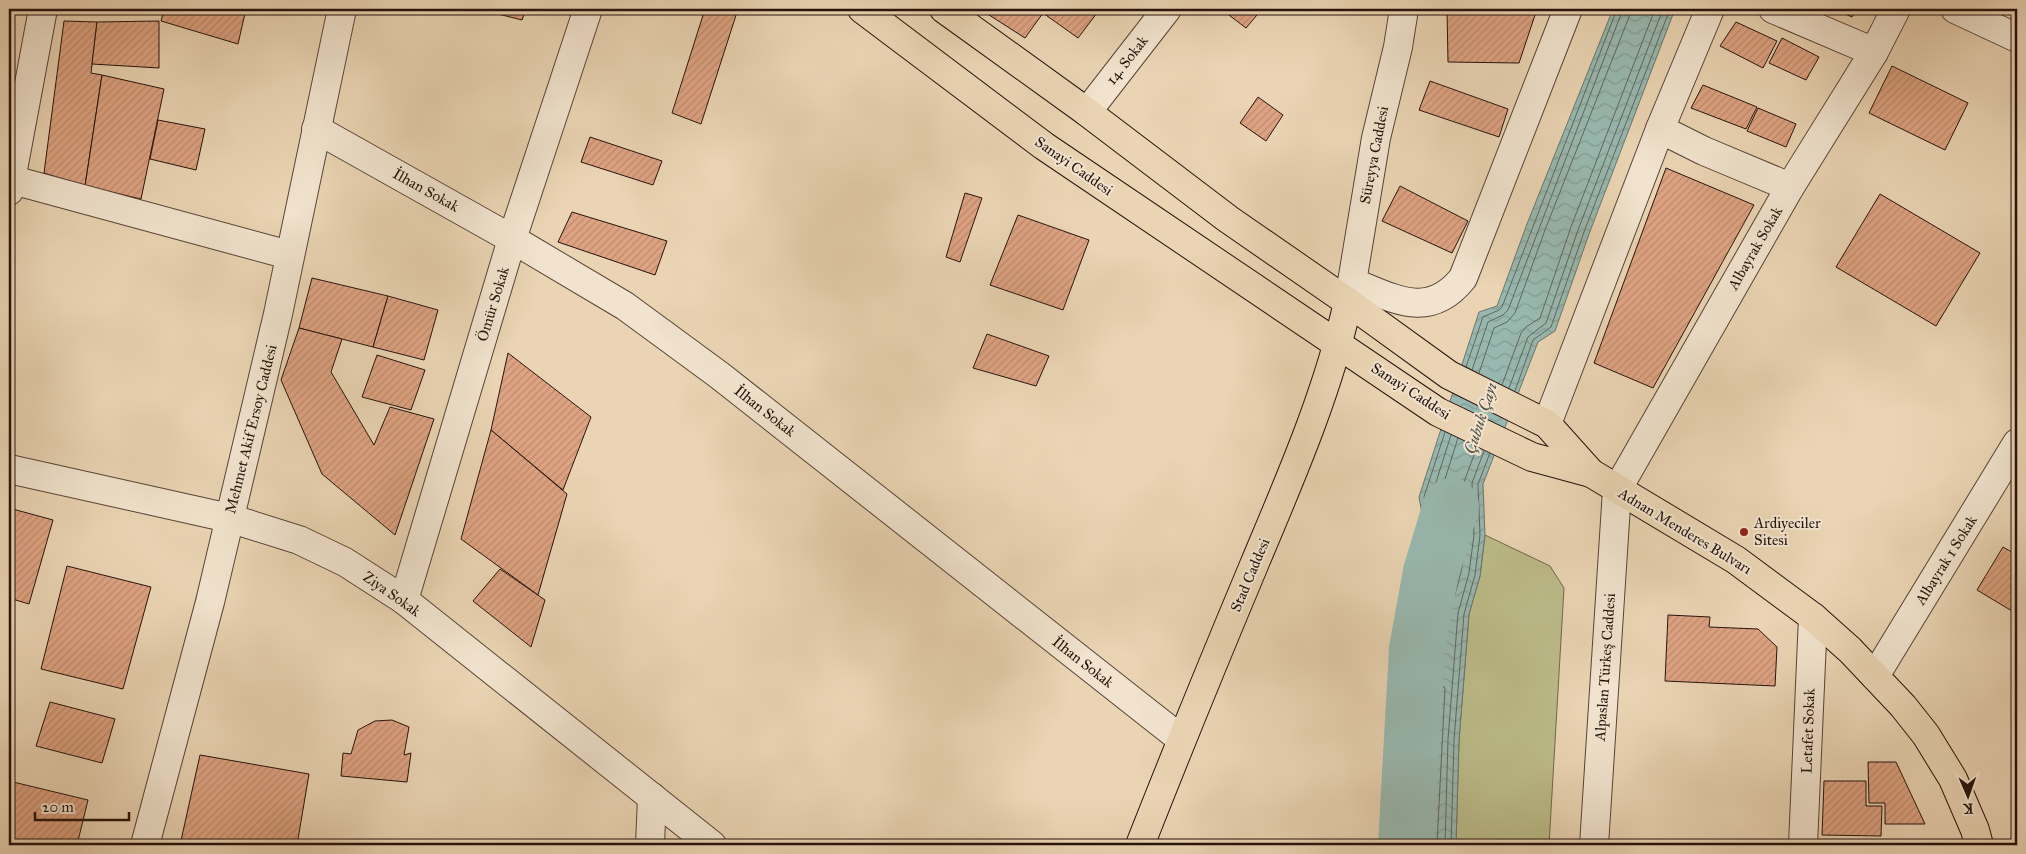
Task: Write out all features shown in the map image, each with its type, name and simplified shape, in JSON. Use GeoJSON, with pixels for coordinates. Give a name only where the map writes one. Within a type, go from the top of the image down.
{"type":"FeatureCollection","features":[{"type":"Feature","properties":{"kind":"main road","name":"Sanayi Caddesi"},"geometry":{"type":"LineString","coordinates":[[862,9],[1044,146],[1438,412],[1532,457],[1591,473]]}},
{"type":"Feature","properties":{"kind":"main road"},"geometry":{"type":"LineString","coordinates":[[944,9],[1086,112],[1228,219],[1350,292],[1449,374],[1547,424],[1591,473]]}},
{"type":"Feature","properties":{"kind":"main road","name":"Stad Caddesi"},"geometry":{"type":"LineString","coordinates":[[1140,845],[1181,740],[1298,459],[1339,344],[1350,292]]}},
{"type":"Feature","properties":{"kind":"main road","name":"Adnan Menderes Bulvarı"},"geometry":{"type":"LineString","coordinates":[[1591,473],[1736,560],[1813,617],[1850,650],[1903,706],[1926,735],[1948,772],[1975,830],[1979,845]]}},
{"type":"Feature","properties":{"kind":"street"},"geometry":{"type":"LineString","coordinates":[[43,9],[10,183],[289,255]]}},
{"type":"Feature","properties":{"kind":"street","name":"Mehmet Akif Ersoy Caddesi"},"geometry":{"type":"LineString","coordinates":[[145,845],[210,602],[278,314],[342,9]]}},
{"type":"Feature","properties":{"kind":"street","name":"Ömür Sokak"},"geometry":{"type":"LineString","coordinates":[[404,600],[512,238],[588,9]]}},
{"type":"Feature","properties":{"kind":"street","name":"14. Sokak"},"geometry":{"type":"LineString","coordinates":[[1086,112],[1167,9]]}},
{"type":"Feature","properties":{"kind":"street","name":"Süreyya Caddesi"},"geometry":{"type":"LineString","coordinates":[[1350,292],[1376,138],[1398,47],[1404,9]]}},
{"type":"Feature","properties":{"kind":"street"},"geometry":{"type":"LineString","coordinates":[[1350,292],[1420,304],[1432,302],[1444,296],[1463,278],[1568,9]]}},
{"type":"Feature","properties":{"kind":"street"},"geometry":{"type":"LineString","coordinates":[[1547,424],[1660,129],[1710,9]]}},
{"type":"Feature","properties":{"kind":"street"},"geometry":{"type":"LineString","coordinates":[[1772,9],[1874,52]]}},
{"type":"Feature","properties":{"kind":"street","name":"Albayrak Sokak"},"geometry":{"type":"LineString","coordinates":[[1617,490],[1790,187],[1874,52],[1896,9]]}},
{"type":"Feature","properties":{"kind":"street"},"geometry":{"type":"LineString","coordinates":[[1955,9],[2017,38]]}},
{"type":"Feature","properties":{"kind":"street","name":"İlhan Sokak"},"geometry":{"type":"LineString","coordinates":[[316,129],[512,238],[625,306],[719,374],[1181,740]]}},
{"type":"Feature","properties":{"kind":"street"},"geometry":{"type":"LineString","coordinates":[[1660,129],[1704,151],[1790,187]]}},
{"type":"Feature","properties":{"kind":"street","name":"Albayrak 1 Sokak"},"geometry":{"type":"LineString","coordinates":[[1875,676],[2017,443]]}},
{"type":"Feature","properties":{"kind":"street","name":"Ziya Sokak"},"geometry":{"type":"LineString","coordinates":[[9,470],[229,518],[299,540],[345,562],[404,600],[712,845]]}},
{"type":"Feature","properties":{"kind":"street","name":"Alpaslan Türkeş Caddesi"},"geometry":{"type":"LineString","coordinates":[[1594,845],[1617,490]]}},
{"type":"Feature","properties":{"kind":"street","name":"Letafet Sokak"},"geometry":{"type":"LineString","coordinates":[[1803,845],[1813,617]]}},
{"type":"Feature","properties":{"kind":"street"},"geometry":{"type":"LineString","coordinates":[[650,845],[652,797]]}},
{"type":"Feature","properties":{"kind":"green space"},"geometry":{"type":"Polygon","coordinates":[[[1485,535],[1550,566],[1564,588],[1549,845],[1456,845],[1459,740],[1469,614],[1480,576],[1485,535]]]}},
{"type":"Feature","properties":{"kind":"water"},"geometry":{"type":"Polygon","coordinates":[[[1613,9],[1675,9],[1589,234],[1555,331],[1538,342],[1483,484],[1485,535],[1480,576],[1469,614],[1459,740],[1456,845],[1396,845],[1432,613],[1425,530],[1419,497],[1479,312],[1497,306],[1527,224],[1613,9]]]}},
{"type":"Feature","properties":{"kind":"building"},"geometry":{"type":"Polygon","coordinates":[[[164,9],[246,9],[238,44],[161,21],[164,9]]]}},
{"type":"Feature","properties":{"kind":"building"},"geometry":{"type":"Polygon","coordinates":[[[478,9],[526,9],[522,20],[478,9]]]}},
{"type":"Feature","properties":{"kind":"building"},"geometry":{"type":"Polygon","coordinates":[[[705,9],[738,9],[701,124],[672,113],[705,9]]]}},
{"type":"Feature","properties":{"kind":"building"},"geometry":{"type":"Polygon","coordinates":[[[990,9],[1100,9],[1078,38],[1043,13],[1025,38],[986,13],[990,9]]]}},
{"type":"Feature","properties":{"kind":"building"},"geometry":{"type":"Polygon","coordinates":[[[1221,9],[1262,9],[1246,28],[1221,9]]]}},
{"type":"Feature","properties":{"kind":"building"},"geometry":{"type":"Polygon","coordinates":[[[1447,9],[1537,9],[1519,63],[1448,62],[1447,9]]]}},
{"type":"Feature","properties":{"kind":"building"},"geometry":{"type":"Polygon","coordinates":[[[1834,9],[1856,9],[1852,17],[1834,9]]]}},
{"type":"Feature","properties":{"kind":"building"},"geometry":{"type":"Polygon","coordinates":[[[1997,9],[2017,9],[2017,15],[1997,9]]]}},
{"type":"Feature","properties":{"kind":"building"},"geometry":{"type":"Polygon","coordinates":[[[64,21],[97,22],[91,73],[102,75],[85,186],[44,173],[64,21]]]}},
{"type":"Feature","properties":{"kind":"building"},"geometry":{"type":"Polygon","coordinates":[[[159,21],[159,68],[92,64],[97,22],[159,21]]]}},
{"type":"Feature","properties":{"kind":"building"},"geometry":{"type":"Polygon","coordinates":[[[1736,22],[1777,41],[1763,68],[1720,46],[1736,22]]]}},
{"type":"Feature","properties":{"kind":"building"},"geometry":{"type":"Polygon","coordinates":[[[1782,38],[1819,57],[1806,80],[1769,63],[1782,38]]]}},
{"type":"Feature","properties":{"kind":"building"},"geometry":{"type":"Polygon","coordinates":[[[1892,66],[1968,103],[1945,150],[1869,113],[1892,66]]]}},
{"type":"Feature","properties":{"kind":"building"},"geometry":{"type":"Polygon","coordinates":[[[102,75],[164,89],[141,199],[85,186],[102,75]]]}},
{"type":"Feature","properties":{"kind":"building"},"geometry":{"type":"Polygon","coordinates":[[[1430,81],[1508,109],[1499,137],[1419,110],[1430,81]]]}},
{"type":"Feature","properties":{"kind":"building"},"geometry":{"type":"Polygon","coordinates":[[[1703,85],[1757,107],[1746,129],[1691,108],[1703,85]]]}},
{"type":"Feature","properties":{"kind":"building"},"geometry":{"type":"Polygon","coordinates":[[[1258,97],[1283,115],[1266,141],[1240,123],[1258,97]]]}},
{"type":"Feature","properties":{"kind":"building"},"geometry":{"type":"Polygon","coordinates":[[[1758,108],[1796,124],[1786,147],[1747,131],[1758,108]]]}},
{"type":"Feature","properties":{"kind":"building"},"geometry":{"type":"Polygon","coordinates":[[[158,120],[205,129],[196,170],[150,159],[158,120]]]}},
{"type":"Feature","properties":{"kind":"building"},"geometry":{"type":"Polygon","coordinates":[[[590,137],[662,161],[653,185],[581,162],[590,137]]]}},
{"type":"Feature","properties":{"kind":"building"},"geometry":{"type":"Polygon","coordinates":[[[1666,168],[1754,205],[1653,388],[1594,363],[1666,168]]]}},
{"type":"Feature","properties":{"kind":"building"},"geometry":{"type":"Polygon","coordinates":[[[1400,186],[1468,221],[1452,253],[1382,221],[1400,186]]]}},
{"type":"Feature","properties":{"kind":"building"},"geometry":{"type":"Polygon","coordinates":[[[965,193],[982,198],[960,262],[946,257],[965,193]]]}},
{"type":"Feature","properties":{"kind":"building"},"geometry":{"type":"Polygon","coordinates":[[[1880,194],[1980,253],[1936,326],[1836,267],[1880,194]]]}},
{"type":"Feature","properties":{"kind":"building"},"geometry":{"type":"Polygon","coordinates":[[[572,212],[667,241],[655,275],[558,242],[572,212]]]}},
{"type":"Feature","properties":{"kind":"building"},"geometry":{"type":"Polygon","coordinates":[[[1018,215],[1089,240],[1063,310],[990,285],[1018,215]]]}},
{"type":"Feature","properties":{"kind":"building"},"geometry":{"type":"Polygon","coordinates":[[[312,278],[388,296],[373,347],[299,328],[312,278]]]}},
{"type":"Feature","properties":{"kind":"building"},"geometry":{"type":"Polygon","coordinates":[[[388,296],[438,310],[424,360],[373,347],[388,296]]]}},
{"type":"Feature","properties":{"kind":"building"},"geometry":{"type":"Polygon","coordinates":[[[299,328],[342,339],[331,372],[374,445],[390,407],[434,419],[395,535],[322,474],[281,380],[299,328]]]}},
{"type":"Feature","properties":{"kind":"building"},"geometry":{"type":"Polygon","coordinates":[[[987,334],[1049,356],[1036,386],[973,368],[987,334]]]}},
{"type":"Feature","properties":{"kind":"building"},"geometry":{"type":"Polygon","coordinates":[[[508,353],[591,417],[563,490],[491,430],[508,353]]]}},
{"type":"Feature","properties":{"kind":"building"},"geometry":{"type":"Polygon","coordinates":[[[377,355],[425,370],[411,410],[362,397],[377,355]]]}},
{"type":"Feature","properties":{"kind":"building"},"geometry":{"type":"Polygon","coordinates":[[[491,430],[567,494],[538,595],[461,539],[491,430]]]}},
{"type":"Feature","properties":{"kind":"building"},"geometry":{"type":"Polygon","coordinates":[[[9,508],[53,520],[29,604],[9,598],[9,508]]]}},
{"type":"Feature","properties":{"kind":"building"},"geometry":{"type":"Polygon","coordinates":[[[2003,547],[2017,555],[2017,614],[1977,590],[2003,547]]]}},
{"type":"Feature","properties":{"kind":"building"},"geometry":{"type":"Polygon","coordinates":[[[67,566],[151,587],[123,689],[41,669],[67,566]]]}},
{"type":"Feature","properties":{"kind":"building"},"geometry":{"type":"Polygon","coordinates":[[[500,569],[545,600],[531,647],[473,601],[500,569]]]}},
{"type":"Feature","properties":{"kind":"building"},"geometry":{"type":"Polygon","coordinates":[[[1668,615],[1710,617],[1709,627],[1758,629],[1777,647],[1775,686],[1665,681],[1668,615]]]}},
{"type":"Feature","properties":{"kind":"building"},"geometry":{"type":"Polygon","coordinates":[[[50,702],[115,719],[102,763],[36,746],[50,702]]]}},
{"type":"Feature","properties":{"kind":"building"},"geometry":{"type":"Polygon","coordinates":[[[392,720],[409,727],[404,755],[411,753],[407,782],[341,776],[343,753],[351,754],[358,730],[375,721],[392,720]]]}},
{"type":"Feature","properties":{"kind":"building"},"geometry":{"type":"Polygon","coordinates":[[[200,755],[309,774],[297,845],[180,845],[200,755]]]}},
{"type":"Feature","properties":{"kind":"building"},"geometry":{"type":"Polygon","coordinates":[[[1868,762],[1896,762],[1925,824],[1885,824],[1885,803],[1869,803],[1868,762]]]}},
{"type":"Feature","properties":{"kind":"building"},"geometry":{"type":"Polygon","coordinates":[[[9,781],[88,800],[77,845],[9,845],[9,781]]]}},
{"type":"Feature","properties":{"kind":"building"},"geometry":{"type":"Polygon","coordinates":[[[1824,781],[1866,781],[1866,806],[1882,806],[1881,836],[1822,835],[1824,781]]]}},
{"type":"Feature","properties":{"kind":"building"},"geometry":{"type":"Polygon","coordinates":[[[498,840],[557,845],[497,845],[498,840]]]}},
{"type":"Feature","properties":{"kind":"waterway","name":"Çubuk Çayı"},"geometry":{"type":"LineString","coordinates":[[1406,845],[1417,649],[1431,572],[1451,506]]}},
{"type":"Feature","properties":{"kind":"place","name":"Ardiyeciler Sitesi"},"geometry":{"type":"Point","coordinates":[1744,532]}}]}
